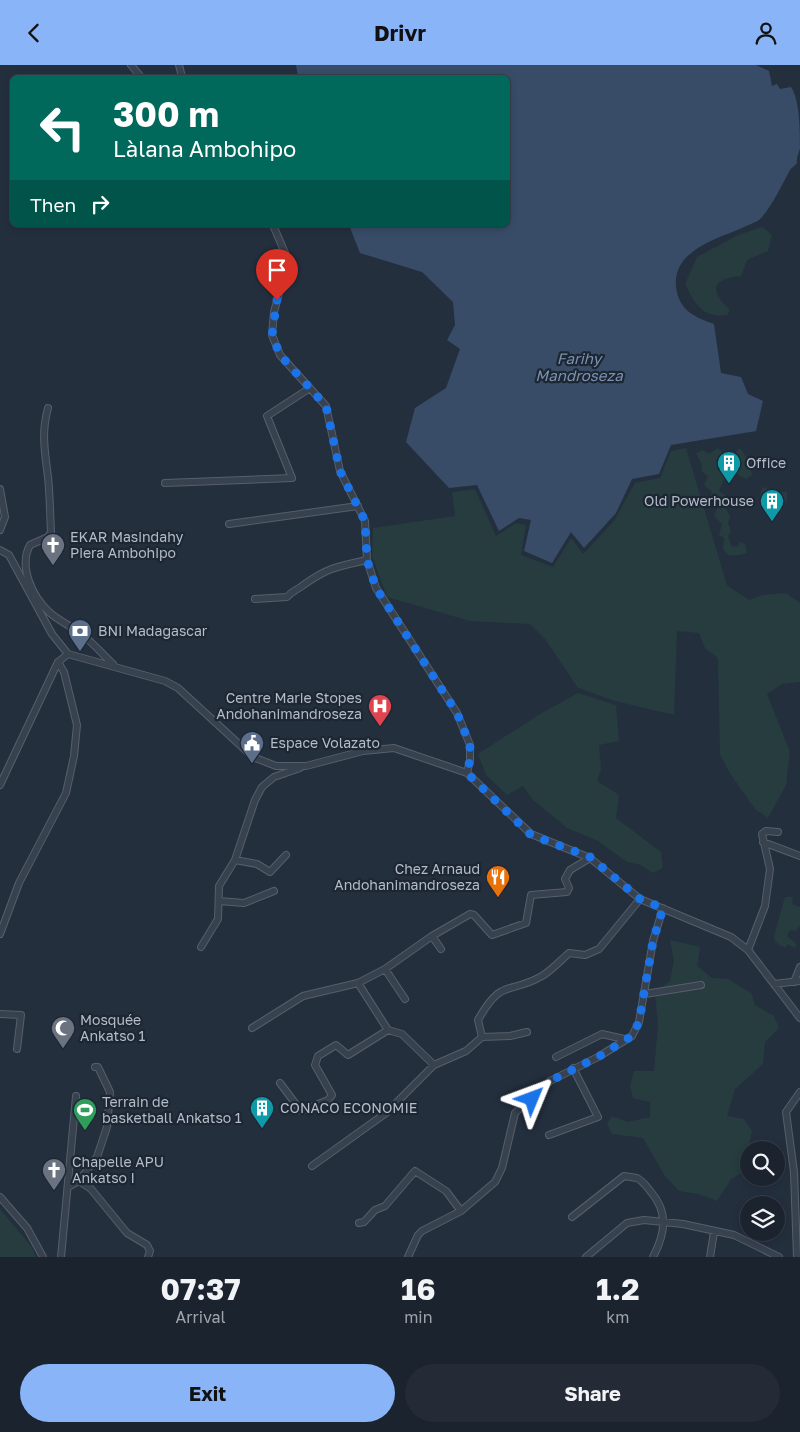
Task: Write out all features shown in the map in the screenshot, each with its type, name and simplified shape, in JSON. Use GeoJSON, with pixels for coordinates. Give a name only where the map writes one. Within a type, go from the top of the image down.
{"type":"FeatureCollection","features":[{"type":"Feature","properties":{"kind":"street"},"geometry":{"type":"LineString","coordinates":[[131,65],[139,75]]}},
{"type":"Feature","properties":{"kind":"street"},"geometry":{"type":"LineString","coordinates":[[274,227],[285,253],[285,271],[274,312],[272,335],[280,355],[326,406],[340,471],[365,521],[367,560],[376,588],[457,713],[470,745],[470,760],[467,773]]}},
{"type":"Feature","properties":{"kind":"street"},"geometry":{"type":"LineString","coordinates":[[165,483],[292,479],[267,417],[310,388]]}},
{"type":"Feature","properties":{"kind":"street"},"geometry":{"type":"LineString","coordinates":[[48,408],[43,425],[43,441],[48,477],[51,532],[48,537],[30,545],[28,550],[28,576],[35,593],[50,613],[85,637],[116,666]]}},
{"type":"Feature","properties":{"kind":"street"},"geometry":{"type":"LineString","coordinates":[[0,489],[5,517],[0,530]]}},
{"type":"Feature","properties":{"kind":"street"},"geometry":{"type":"LineString","coordinates":[[229,524],[358,506]]}},
{"type":"Feature","properties":{"kind":"street"},"geometry":{"type":"LineString","coordinates":[[0,550],[8,555],[52,633],[68,654],[165,681],[178,688],[253,757],[276,766],[306,766]]}},
{"type":"Feature","properties":{"kind":"street"},"geometry":{"type":"LineString","coordinates":[[255,599],[287,597],[293,589],[301,587],[311,578],[334,566],[367,560]]}},
{"type":"Feature","properties":{"kind":"street"},"geometry":{"type":"LineString","coordinates":[[0,785],[58,662],[68,654]]}},
{"type":"Feature","properties":{"kind":"street"},"geometry":{"type":"LineString","coordinates":[[0,934],[2,924],[19,883],[66,793],[74,756],[77,725],[64,672],[58,662]]}},
{"type":"Feature","properties":{"kind":"street"},"geometry":{"type":"LineString","coordinates":[[201,947],[218,919],[219,885],[235,860],[255,800],[262,787],[274,777],[306,766],[363,751],[394,748],[467,773],[531,835],[590,857],[640,899],[732,937],[748,950],[800,1018]]}},
{"type":"Feature","properties":{"kind":"street"},"geometry":{"type":"LineString","coordinates":[[748,950],[766,900],[770,869],[763,842],[763,832],[778,832]]}},
{"type":"Feature","properties":{"kind":"street"},"geometry":{"type":"LineString","coordinates":[[763,842],[800,856]]}},
{"type":"Feature","properties":{"kind":"street"},"geometry":{"type":"LineString","coordinates":[[235,860],[257,864],[270,872],[286,855]]}},
{"type":"Feature","properties":{"kind":"street"},"geometry":{"type":"LineString","coordinates":[[252,1028],[303,996],[358,983],[385,969],[432,936],[470,915],[474,915],[492,935],[526,923],[531,895],[567,892],[569,888],[565,879],[567,874],[590,857]]}},
{"type":"Feature","properties":{"kind":"street"},"geometry":{"type":"LineString","coordinates":[[219,901],[252,902],[274,891]]}},
{"type":"Feature","properties":{"kind":"street"},"geometry":{"type":"LineString","coordinates":[[482,1037],[478,1020],[488,1001],[504,988],[543,976],[569,953],[585,955],[599,949],[640,899]]}},
{"type":"Feature","properties":{"kind":"street"},"geometry":{"type":"LineString","coordinates":[[408,1257],[422,1231],[461,1211],[495,1182],[502,1168],[515,1113],[550,1081],[598,1057],[624,1039],[632,1036],[639,1022],[653,941],[663,908]]}},
{"type":"Feature","properties":{"kind":"street"},"geometry":{"type":"LineString","coordinates":[[432,936],[440,949]]}},
{"type":"Feature","properties":{"kind":"street"},"geometry":{"type":"LineString","coordinates":[[774,984],[797,981],[800,967]]}},
{"type":"Feature","properties":{"kind":"street"},"geometry":{"type":"LineString","coordinates":[[385,969],[405,999]]}},
{"type":"Feature","properties":{"kind":"street"},"geometry":{"type":"LineString","coordinates":[[358,983],[388,1030],[402,1034],[434,1065]]}},
{"type":"Feature","properties":{"kind":"street"},"geometry":{"type":"LineString","coordinates":[[645,994],[701,985]]}},
{"type":"Feature","properties":{"kind":"street"},"geometry":{"type":"LineString","coordinates":[[0,1015],[17,1014],[22,1018],[17,1049]]}},
{"type":"Feature","properties":{"kind":"street"},"geometry":{"type":"LineString","coordinates":[[280,1083],[301,1111],[328,1100],[332,1095],[315,1065],[318,1056],[336,1045],[348,1055],[388,1030]]}},
{"type":"Feature","properties":{"kind":"street"},"geometry":{"type":"LineString","coordinates":[[312,1166],[386,1113],[434,1065],[466,1051],[482,1037],[510,1036],[527,1032]]}},
{"type":"Feature","properties":{"kind":"street"},"geometry":{"type":"LineString","coordinates":[[556,1057],[602,1034],[624,1039]]}},
{"type":"Feature","properties":{"kind":"street"},"geometry":{"type":"LineString","coordinates":[[68,1187],[79,1181],[96,1157],[107,1127],[110,1092],[98,1067],[95,1067]]}},
{"type":"Feature","properties":{"kind":"street"},"geometry":{"type":"LineString","coordinates":[[549,1135],[598,1117],[573,1069]]}},
{"type":"Feature","properties":{"kind":"street"},"geometry":{"type":"LineString","coordinates":[[797,1257],[798,1214],[786,1112],[800,1092]]}},
{"type":"Feature","properties":{"kind":"street"},"geometry":{"type":"LineString","coordinates":[[61,1257],[76,1095]]}},
{"type":"Feature","properties":{"kind":"street"},"geometry":{"type":"LineString","coordinates":[[359,1223],[364,1222],[376,1210],[385,1206],[415,1171],[446,1191],[461,1211]]}},
{"type":"Feature","properties":{"kind":"street"},"geometry":{"type":"LineString","coordinates":[[572,1217],[624,1176],[628,1175],[641,1180],[658,1200],[665,1222],[660,1243],[653,1257]]}},
{"type":"Feature","properties":{"kind":"street"},"geometry":{"type":"LineString","coordinates":[[79,1181],[91,1189],[127,1233],[147,1245],[150,1251],[148,1257]]}},
{"type":"Feature","properties":{"kind":"street"},"geometry":{"type":"LineString","coordinates":[[0,1197],[27,1228],[43,1257]]}},
{"type":"Feature","properties":{"kind":"street"},"geometry":{"type":"LineString","coordinates":[[586,1257],[633,1220],[683,1224],[742,1238],[780,1257]]}},
{"type":"Feature","properties":{"kind":"street"},"geometry":{"type":"LineString","coordinates":[[710,1257],[714,1232]]}},
{"type":"Feature","properties":{"kind":"green space"},"geometry":{"type":"Polygon","coordinates":[[[762,227],[772,235],[768,251],[747,260],[741,276],[723,280],[716,287],[719,297],[730,310],[727,315],[705,312],[692,298],[685,284],[697,257],[738,235],[762,227]]]}},
{"type":"Feature","properties":{"kind":"green space"},"geometry":{"type":"Polygon","coordinates":[[[686,448],[727,585],[749,600],[763,595],[786,593],[800,603],[800,682],[782,684],[767,694],[790,752],[786,785],[768,818],[755,809],[729,772],[720,754],[718,658],[705,648],[699,633],[677,631],[674,715],[615,701],[578,688],[545,639],[530,624],[470,621],[387,597],[372,556],[373,528],[455,516],[452,492],[475,489],[496,536],[516,523],[526,525],[521,555],[553,567],[571,538],[583,554],[614,521],[635,483],[660,478],[671,451],[686,448]]]}},
{"type":"Feature","properties":{"kind":"green space"},"geometry":{"type":"Polygon","coordinates":[[[718,448],[724,454],[728,451],[735,453],[740,448],[747,458],[753,462],[750,468],[752,475],[746,479],[728,469],[719,491],[731,499],[725,506],[730,517],[728,523],[731,532],[728,536],[732,547],[738,546],[740,542],[745,544],[747,553],[740,555],[728,555],[723,549],[724,538],[719,535],[722,524],[714,516],[717,509],[709,499],[712,492],[704,485],[708,476],[701,471],[702,465],[696,453],[703,450],[709,454],[718,448]]]}},
{"type":"Feature","properties":{"kind":"green space"},"geometry":{"type":"Polygon","coordinates":[[[762,487],[769,489],[768,493],[775,496],[778,492],[787,492],[787,500],[783,504],[779,504],[775,500],[760,497],[762,487]]]}},
{"type":"Feature","properties":{"kind":"green space"},"geometry":{"type":"Polygon","coordinates":[[[578,693],[616,705],[619,741],[599,745],[601,769],[597,781],[619,795],[616,818],[661,852],[663,868],[653,873],[641,865],[627,862],[598,841],[567,828],[532,799],[523,786],[507,795],[486,775],[478,754],[540,714],[578,693]]]}},
{"type":"Feature","properties":{"kind":"green space"},"geometry":{"type":"Polygon","coordinates":[[[785,897],[793,897],[792,904],[800,907],[800,926],[795,931],[790,930],[787,936],[797,944],[794,948],[788,944],[785,948],[775,942],[774,936],[785,897]]]}},
{"type":"Feature","properties":{"kind":"green space"},"geometry":{"type":"Polygon","coordinates":[[[670,940],[700,947],[697,966],[712,978],[728,979],[751,993],[755,1005],[774,1016],[779,1028],[765,1042],[763,1064],[735,1089],[727,1116],[744,1119],[752,1131],[750,1141],[740,1141],[740,1174],[731,1179],[717,1201],[699,1194],[679,1191],[665,1176],[643,1138],[612,1134],[607,1124],[612,1116],[628,1122],[650,1117],[650,1102],[633,1098],[630,1086],[634,1071],[654,1071],[658,1025],[655,992],[670,981],[674,961],[670,940]]]}},
{"type":"Feature","properties":{"kind":"green space"},"geometry":{"type":"Polygon","coordinates":[[[0,1209],[31,1246],[36,1257],[0,1257],[0,1209]]]}},
{"type":"Feature","properties":{"kind":"water","name":"Farihy Mandroseza"},"geometry":{"type":"Polygon","coordinates":[[[296,65],[756,65],[769,71],[772,86],[777,84],[780,89],[791,87],[799,116],[800,148],[797,163],[790,170],[772,203],[759,220],[698,248],[688,255],[681,264],[677,275],[676,287],[684,307],[694,316],[714,324],[721,373],[741,377],[748,394],[763,401],[756,431],[671,445],[659,474],[632,479],[616,513],[584,548],[571,532],[552,563],[524,551],[531,520],[519,518],[499,531],[477,485],[449,488],[406,442],[415,408],[446,388],[460,349],[447,340],[455,325],[453,302],[422,272],[360,253],[350,227],[510,227],[510,75],[298,75],[296,65]]]}},
{"type":"Feature","properties":{"kind":"place","name":"Office"},"geometry":{"type":"Point","coordinates":[729,484]}},
{"type":"Feature","properties":{"kind":"place","name":"Old Powerhouse"},"geometry":{"type":"Point","coordinates":[772,522]}},
{"type":"Feature","properties":{"kind":"place","name":"EKAR Masindahy Piera Ambohipo"},"geometry":{"type":"Point","coordinates":[53,566]}},
{"type":"Feature","properties":{"kind":"place","name":"BNI Madagascar"},"geometry":{"type":"Point","coordinates":[80,652]}},
{"type":"Feature","properties":{"kind":"place","name":"Centre Marie Stopes Andohanimandroseza"},"geometry":{"type":"Point","coordinates":[380,727]}},
{"type":"Feature","properties":{"kind":"place","name":"Espace Volazato"},"geometry":{"type":"Point","coordinates":[252,764]}},
{"type":"Feature","properties":{"kind":"place","name":"Chez Arnaud Andohanimandroseza"},"geometry":{"type":"Point","coordinates":[498,898]}},
{"type":"Feature","properties":{"kind":"place","name":"Mosquée Ankatso 1"},"geometry":{"type":"Point","coordinates":[63,1049]}},
{"type":"Feature","properties":{"kind":"place","name":"CONACO ECONOMIE"},"geometry":{"type":"Point","coordinates":[262,1129]}},
{"type":"Feature","properties":{"kind":"place","name":"Terrain de basketball Ankatso 1"},"geometry":{"type":"Point","coordinates":[85,1131]}},
{"type":"Feature","properties":{"kind":"place","name":"Chapelle APU Ankatso I"},"geometry":{"type":"Point","coordinates":[54,1191]}},
{"type":"Feature","properties":{"kind":"route"},"geometry":{"type":"LineString","coordinates":[[277,300],[272,335],[280,355],[326,406],[340,471],[365,521],[367,560],[376,588],[457,713],[470,745],[470,760],[467,773],[531,835],[590,857],[627,890],[640,899],[663,908],[653,941],[639,1022],[632,1036],[624,1039],[598,1057],[550,1081],[532,1099]]}}]}
